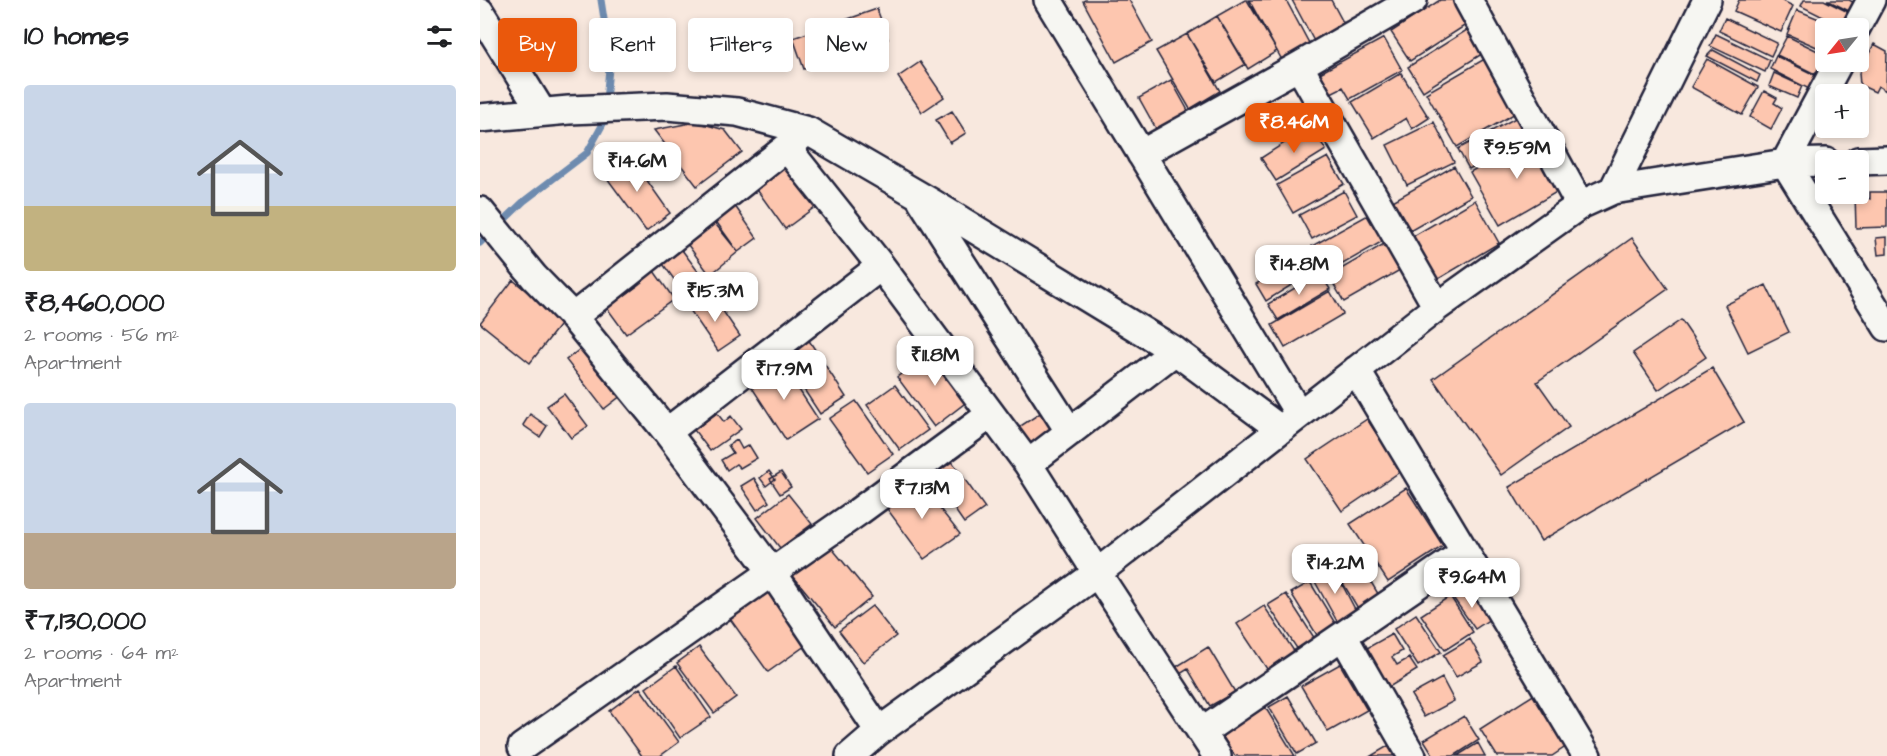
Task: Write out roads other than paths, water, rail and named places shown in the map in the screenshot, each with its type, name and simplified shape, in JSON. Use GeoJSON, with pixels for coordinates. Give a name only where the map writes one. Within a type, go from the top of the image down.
{"type":"FeatureCollection","features":[{"type":"Feature","properties":{"kind":"street"},"geometry":{"type":"LineString","coordinates":[[1048,0],[1141,154],[1290,421]]}},
{"type":"Feature","properties":{"kind":"street"},"geometry":{"type":"LineString","coordinates":[[1141,154],[1413,0]]}},
{"type":"Feature","properties":{"kind":"street"},"geometry":{"type":"LineString","coordinates":[[1468,0],[1580,205]]}},
{"type":"Feature","properties":{"kind":"street"},"geometry":{"type":"LineString","coordinates":[[1612,190],[1707,0]]}},
{"type":"Feature","properties":{"kind":"street"},"geometry":{"type":"LineString","coordinates":[[1861,18],[1871,0]]}},
{"type":"Feature","properties":{"kind":"street"},"geometry":{"type":"LineString","coordinates":[[480,12],[542,112]]}},
{"type":"Feature","properties":{"kind":"street"},"geometry":{"type":"LineString","coordinates":[[1299,66],[1437,307]]}},
{"type":"Feature","properties":{"kind":"street"},"geometry":{"type":"LineString","coordinates":[[1785,163],[1834,72]]}},
{"type":"Feature","properties":{"kind":"street"},"geometry":{"type":"LineString","coordinates":[[480,118],[569,110],[667,106],[737,112],[808,131],[1290,421]]}},
{"type":"Feature","properties":{"kind":"street"},"geometry":{"type":"LineString","coordinates":[[573,317],[808,131]]}},
{"type":"Feature","properties":{"kind":"street"},"geometry":{"type":"LineString","coordinates":[[787,147],[881,266],[1028,464],[1217,756]]}},
{"type":"Feature","properties":{"kind":"street"},"geometry":{"type":"LineString","coordinates":[[1869,161],[1887,160]]}},
{"type":"Feature","properties":{"kind":"street"},"geometry":{"type":"LineString","coordinates":[[850,756],[879,731],[1097,573],[1437,307],[1580,205],[1612,190],[1785,163],[1815,162]]}},
{"type":"Feature","properties":{"kind":"street"},"geometry":{"type":"LineString","coordinates":[[1785,163],[1887,327]]}},
{"type":"Feature","properties":{"kind":"street"},"geometry":{"type":"LineString","coordinates":[[919,196],[1070,432]]}},
{"type":"Feature","properties":{"kind":"street"},"geometry":{"type":"LineString","coordinates":[[480,211],[534,277],[573,317],[667,432],[772,572],[879,731]]}},
{"type":"Feature","properties":{"kind":"street"},"geometry":{"type":"LineString","coordinates":[[667,432],[881,266]]}},
{"type":"Feature","properties":{"kind":"street"},"geometry":{"type":"LineString","coordinates":[[1028,464],[1175,351]]}},
{"type":"Feature","properties":{"kind":"street"},"geometry":{"type":"LineString","coordinates":[[1356,370],[1587,756]]}},
{"type":"Feature","properties":{"kind":"street"},"geometry":{"type":"LineString","coordinates":[[522,747],[858,512],[991,414]]}},
{"type":"Feature","properties":{"kind":"street"},"geometry":{"type":"LineString","coordinates":[[1202,732],[1465,552]]}},
{"type":"Feature","properties":{"kind":"street"},"geometry":{"type":"LineString","coordinates":[[1343,636],[1412,756]]}},
{"type":"Feature","properties":{"kind":"waterway"},"geometry":{"type":"LineString","coordinates":[[601,0],[610,57],[606,101]]}},
{"type":"Feature","properties":{"kind":"waterway"},"geometry":{"type":"LineString","coordinates":[[498,226],[524,201],[587,153],[604,122],[604,115]]}},
{"type":"Feature","properties":{"kind":"waterway"},"geometry":{"type":"LineString","coordinates":[[480,243],[490,233]]}}]}
